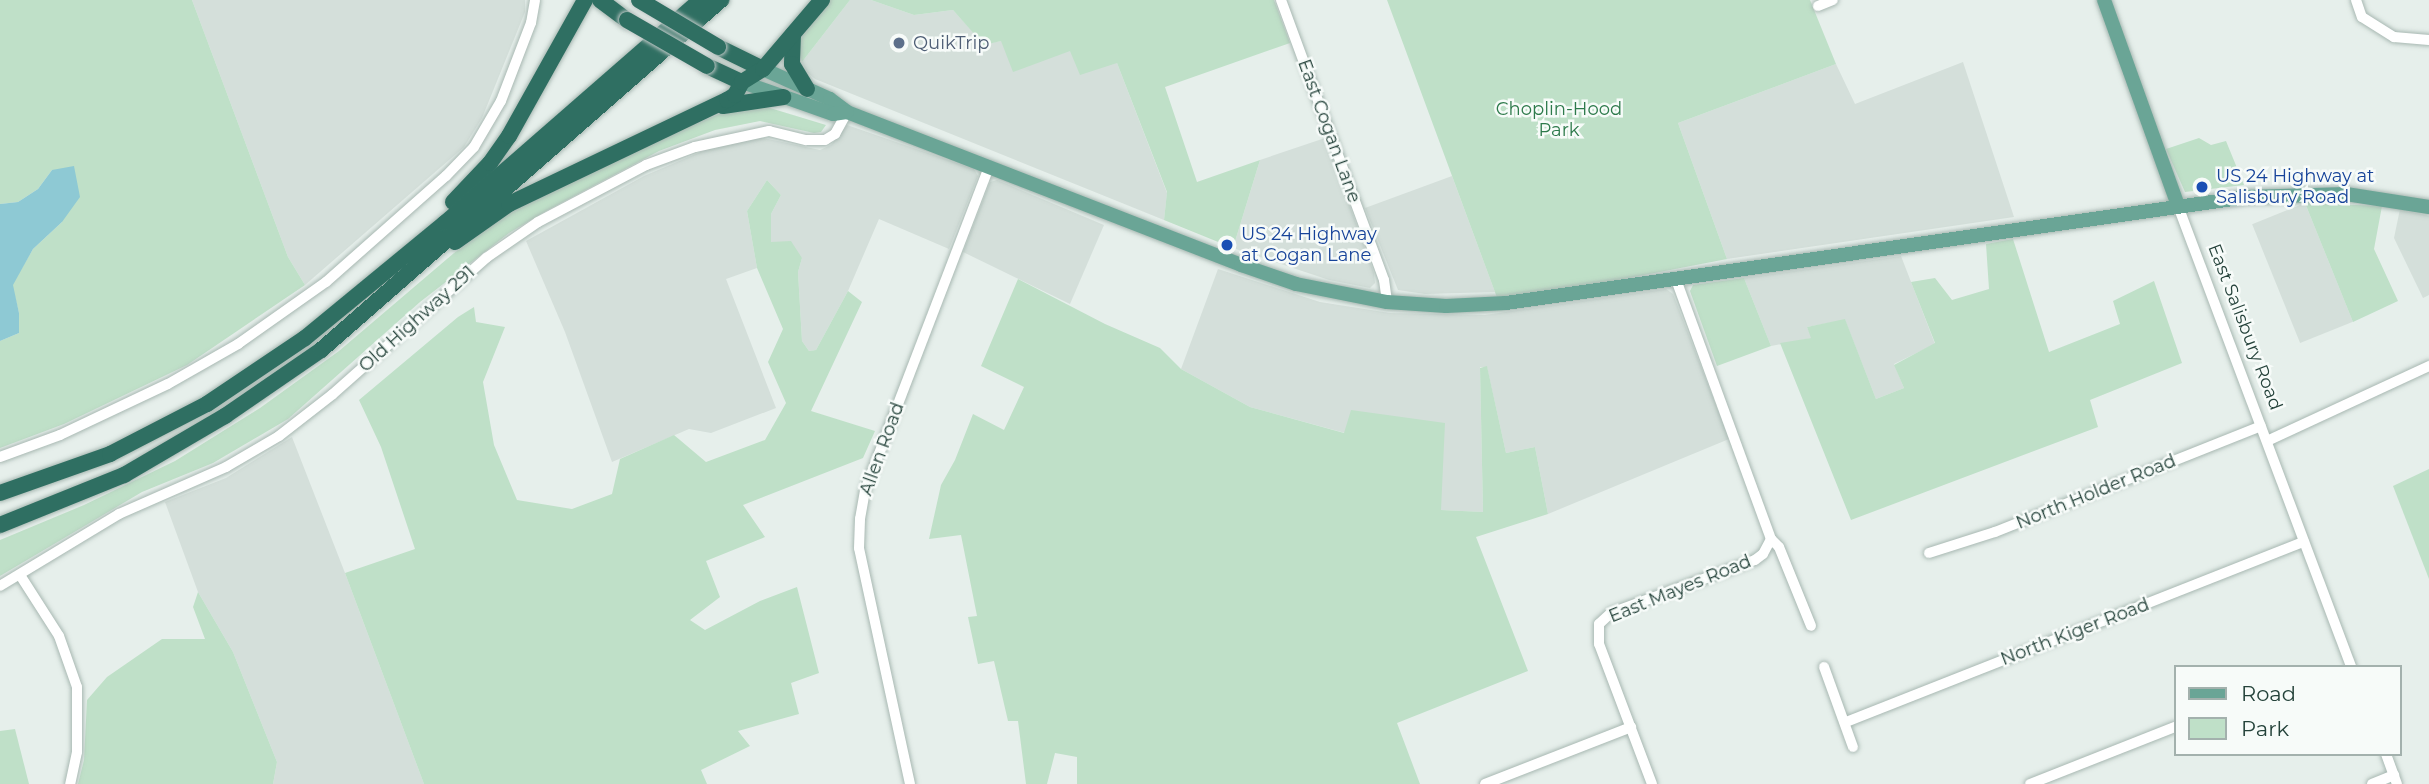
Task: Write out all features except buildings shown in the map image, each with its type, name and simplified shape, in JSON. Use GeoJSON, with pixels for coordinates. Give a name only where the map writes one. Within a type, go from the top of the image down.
{"type":"FeatureCollection","features":[{"type":"Feature","properties":{"kind":"highway"},"geometry":{"type":"LineString","coordinates":[[571,0],[572,23]]}},
{"type":"Feature","properties":{"kind":"highway"},"geometry":{"type":"LineString","coordinates":[[392,267],[490,163],[509,136],[585,0]]}},
{"type":"Feature","properties":{"kind":"highway"},"geometry":{"type":"LineString","coordinates":[[600,0],[627,20],[707,66],[742,82]]}},
{"type":"Feature","properties":{"kind":"highway"},"geometry":{"type":"LineString","coordinates":[[639,0],[718,47],[763,69]]}},
{"type":"Feature","properties":{"kind":"highway"},"geometry":{"type":"LineString","coordinates":[[0,493],[110,454],[207,404],[305,338],[392,267],[701,0]]}},
{"type":"Feature","properties":{"kind":"highway"},"geometry":{"type":"LineString","coordinates":[[0,525],[124,475],[225,416],[321,350],[721,0]]}},
{"type":"Feature","properties":{"kind":"highway"},"geometry":{"type":"LineString","coordinates":[[428,257],[509,204],[735,95],[742,82],[763,69],[822,0]]}},
{"type":"Feature","properties":{"kind":"highway"},"geometry":{"type":"LineString","coordinates":[[793,34],[792,64],[807,89]]}},
{"type":"Feature","properties":{"kind":"highway"},"geometry":{"type":"LineString","coordinates":[[704,111],[740,102],[783,97]]}},
{"type":"Feature","properties":{"kind":"main road","name":"East Salisbury Road"},"geometry":{"type":"LineString","coordinates":[[2104,0],[2178,206]]}},
{"type":"Feature","properties":{"kind":"main road"},"geometry":{"type":"LineString","coordinates":[[763,69],[830,99],[847,112],[1269,275],[1325,291],[1387,302],[1478,305],[2178,206],[2318,193],[2376,197],[2429,207]]}},
{"type":"Feature","properties":{"kind":"main road"},"geometry":{"type":"LineString","coordinates":[[742,82],[833,114],[847,112]]}},
{"type":"Feature","properties":{"kind":"street"},"geometry":{"type":"LineString","coordinates":[[0,457],[72,430],[168,384],[238,344],[326,282],[446,176],[474,147],[501,101],[531,23],[535,0]]}},
{"type":"Feature","properties":{"kind":"street","name":"East Cogan Lane"},"geometry":{"type":"LineString","coordinates":[[1281,0],[1384,280],[1387,302]]}},
{"type":"Feature","properties":{"kind":"street"},"geometry":{"type":"LineString","coordinates":[[1818,6],[1833,0]]}},
{"type":"Feature","properties":{"kind":"street"},"geometry":{"type":"LineString","coordinates":[[2356,0],[2362,17],[2394,37],[2429,40]]}},
{"type":"Feature","properties":{"kind":"street","name":"Old Highway 291"},"geometry":{"type":"LineString","coordinates":[[0,586],[119,514],[226,467],[279,436],[333,394],[486,258],[538,222],[646,165],[695,147],[769,131],[806,140],[825,140],[835,134],[847,112]]}},
{"type":"Feature","properties":{"kind":"street","name":"Allen Road"},"geometry":{"type":"LineString","coordinates":[[911,784],[859,548],[860,519],[865,490],[989,167]]}},
{"type":"Feature","properties":{"kind":"street","name":"East Salisbury Road"},"geometry":{"type":"LineString","coordinates":[[2178,206],[2350,665]]}},
{"type":"Feature","properties":{"kind":"street"},"geometry":{"type":"LineString","coordinates":[[1676,279],[1771,539],[1779,547],[1811,626]]}},
{"type":"Feature","properties":{"kind":"street"},"geometry":{"type":"LineString","coordinates":[[2267,441],[2429,366]]}},
{"type":"Feature","properties":{"kind":"street","name":"North Holder Road"},"geometry":{"type":"LineString","coordinates":[[1928,553],[1995,532],[2261,426]]}},
{"type":"Feature","properties":{"kind":"street","name":"East Mayes Road"},"geometry":{"type":"LineString","coordinates":[[1652,784],[1599,644],[1600,622],[1611,613],[1755,560],[1763,554],[1771,539]]}},
{"type":"Feature","properties":{"kind":"street","name":"North Kiger Road"},"geometry":{"type":"LineString","coordinates":[[1846,722],[2304,542]]}},
{"type":"Feature","properties":{"kind":"street"},"geometry":{"type":"LineString","coordinates":[[20,575],[60,636],[75,676],[79,704],[77,752],[70,784]]}},
{"type":"Feature","properties":{"kind":"street"},"geometry":{"type":"LineString","coordinates":[[1824,667],[1853,747]]}},
{"type":"Feature","properties":{"kind":"street"},"geometry":{"type":"LineString","coordinates":[[1485,784],[1631,727]]}},
{"type":"Feature","properties":{"kind":"street"},"geometry":{"type":"LineString","coordinates":[[2030,784],[2174,727]]}},
{"type":"Feature","properties":{"kind":"street"},"geometry":{"type":"LineString","coordinates":[[2372,784],[2395,780],[2387,756]]}},
{"type":"Feature","properties":{"kind":"shaded area"},"geometry":{"type":"Polygon","coordinates":[[[192,0],[525,0],[525,12],[482,118],[464,147],[305,285],[288,257],[192,0]]]}},
{"type":"Feature","properties":{"kind":"shaded area"},"geometry":{"type":"Polygon","coordinates":[[[850,0],[871,0],[914,15],[953,10],[984,44],[1001,41],[1070,51],[1117,63],[1167,193],[1164,220],[815,79],[807,72],[802,62],[850,0]]]}},
{"type":"Feature","properties":{"kind":"shaded area"},"geometry":{"type":"Polygon","coordinates":[[[1963,62],[2014,217],[1727,259],[1678,123],[1836,64],[1855,104],[1963,62]]]}},
{"type":"Feature","properties":{"kind":"shaded area"},"geometry":{"type":"Polygon","coordinates":[[[847,125],[974,169],[978,176],[949,249],[879,219],[848,291],[816,350],[809,351],[802,341],[798,272],[802,258],[770,243],[771,214],[781,195],[767,180],[747,211],[757,268],[726,279],[776,408],[711,433],[689,429],[612,462],[565,332],[526,241],[644,176],[710,148],[759,137],[820,150],[831,145],[847,125]]]}},
{"type":"Feature","properties":{"kind":"shaded area"},"geometry":{"type":"Polygon","coordinates":[[[1325,138],[1374,273],[1375,283],[1370,288],[1329,280],[1233,248],[1260,160],[1325,138]]]}},
{"type":"Feature","properties":{"kind":"shaded area"},"geometry":{"type":"Polygon","coordinates":[[[1452,176],[1495,292],[1425,294],[1398,290],[1365,208],[1452,176]]]}},
{"type":"Feature","properties":{"kind":"shaded area"},"geometry":{"type":"Polygon","coordinates":[[[997,180],[1104,225],[1070,304],[963,252],[990,182],[997,180]]]}},
{"type":"Feature","properties":{"kind":"shaded area"},"geometry":{"type":"Polygon","coordinates":[[[2305,203],[2353,322],[2300,343],[2252,224],[2305,203]]]}},
{"type":"Feature","properties":{"kind":"shaded area"},"geometry":{"type":"Polygon","coordinates":[[[2400,209],[2429,216],[2429,295],[2423,298],[2394,238],[2400,209]]]}},
{"type":"Feature","properties":{"kind":"shaded area"},"geometry":{"type":"Polygon","coordinates":[[[1901,256],[1935,344],[1894,364],[1904,388],[1876,399],[1845,320],[1807,327],[1812,338],[1771,346],[1744,278],[1901,256]]]}},
{"type":"Feature","properties":{"kind":"shaded area"},"geometry":{"type":"Polygon","coordinates":[[[1218,269],[1320,302],[1390,313],[1485,315],[1666,289],[1673,294],[1729,439],[1548,514],[1535,447],[1506,453],[1487,367],[1480,367],[1483,512],[1440,510],[1345,433],[1250,407],[1181,369],[1218,269]]]}},
{"type":"Feature","properties":{"kind":"shaded area"},"geometry":{"type":"Polygon","coordinates":[[[292,437],[424,784],[273,784],[277,762],[233,652],[198,592],[165,502],[226,478],[292,437]]]}},
{"type":"Feature","properties":{"kind":"green space"},"geometry":{"type":"Polygon","coordinates":[[[0,0],[192,0],[288,257],[305,285],[187,365],[64,424],[0,448],[0,341],[19,333],[19,313],[12,285],[33,249],[62,222],[52,170],[38,189],[18,202],[0,204],[0,0]]]}},
{"type":"Feature","properties":{"kind":"green space"},"geometry":{"type":"Polygon","coordinates":[[[830,0],[850,0],[802,62],[797,43],[830,0]]]}},
{"type":"Feature","properties":{"kind":"green space"},"geometry":{"type":"Polygon","coordinates":[[[871,0],[1274,0],[1290,43],[1165,87],[1197,182],[1260,160],[1233,248],[1164,220],[1167,192],[1117,63],[1080,75],[1070,51],[1013,72],[1001,41],[984,45],[953,10],[914,15],[871,0]]]}},
{"type":"Feature","properties":{"kind":"green space","name":"Choplin-Hood Park"},"geometry":{"type":"Polygon","coordinates":[[[1387,0],[1810,0],[1836,64],[1678,123],[1727,259],[1499,303],[1387,0]]]}},
{"type":"Feature","properties":{"kind":"green space"},"geometry":{"type":"Polygon","coordinates":[[[743,108],[770,108],[826,125],[821,132],[814,133],[760,121],[715,130],[659,151],[546,211],[509,233],[420,302],[288,419],[213,463],[142,492],[0,576],[0,540],[84,505],[175,461],[260,408],[339,351],[454,253],[511,212],[659,139],[719,114],[743,108]]]}},
{"type":"Feature","properties":{"kind":"green space"},"geometry":{"type":"Polygon","coordinates":[[[2199,138],[2211,145],[2226,141],[2244,185],[2185,192],[2166,149],[2199,138]]]}},
{"type":"Feature","properties":{"kind":"green space"},"geometry":{"type":"Polygon","coordinates":[[[767,180],[781,195],[771,214],[771,242],[791,241],[802,258],[798,272],[802,341],[809,351],[816,350],[848,291],[862,302],[811,411],[875,431],[863,458],[743,505],[765,537],[706,561],[720,597],[690,620],[705,630],[760,601],[797,587],[819,673],[791,683],[799,714],[738,731],[750,746],[701,770],[707,784],[424,784],[345,573],[415,549],[381,447],[359,400],[458,317],[474,307],[476,322],[505,327],[483,382],[494,445],[517,500],[572,509],[612,494],[620,459],[674,435],[706,462],[765,440],[786,403],[768,362],[783,329],[757,268],[747,211],[767,180]]]}},
{"type":"Feature","properties":{"kind":"green space"},"geometry":{"type":"Polygon","coordinates":[[[2305,203],[2382,206],[2374,249],[2398,301],[2353,322],[2305,203]]]}},
{"type":"Feature","properties":{"kind":"green space"},"geometry":{"type":"Polygon","coordinates":[[[2013,239],[2049,352],[2120,324],[2113,301],[2154,281],[2182,363],[2090,400],[2098,427],[1851,520],[1780,343],[1811,338],[1807,327],[1845,319],[1876,399],[1904,388],[1894,365],[1935,343],[1911,282],[1935,278],[1952,300],[1989,289],[1986,244],[2013,239]]]}},
{"type":"Feature","properties":{"kind":"green space"},"geometry":{"type":"Polygon","coordinates":[[[1744,278],[1771,346],[1717,366],[1690,291],[1693,285],[1744,278]]]}},
{"type":"Feature","properties":{"kind":"green space"},"geometry":{"type":"Polygon","coordinates":[[[1018,279],[1105,324],[1160,348],[1181,369],[1250,407],[1344,433],[1351,410],[1445,423],[1441,510],[1483,512],[1480,368],[1487,366],[1506,453],[1535,447],[1548,514],[1476,537],[1528,671],[1397,723],[1420,784],[1077,784],[1077,757],[1055,753],[1047,784],[1026,784],[1018,721],[1008,721],[994,661],[978,664],[968,617],[977,616],[961,535],[929,539],[941,485],[955,460],[973,414],[1004,430],[1024,387],[981,366],[1018,279]]]}},
{"type":"Feature","properties":{"kind":"green space"},"geometry":{"type":"Polygon","coordinates":[[[2429,469],[2429,579],[2393,486],[2429,469]]]}},
{"type":"Feature","properties":{"kind":"green space"},"geometry":{"type":"Polygon","coordinates":[[[198,592],[233,652],[277,762],[273,784],[78,784],[84,760],[87,700],[107,677],[162,639],[205,639],[193,607],[198,592]]]}},
{"type":"Feature","properties":{"kind":"green space"},"geometry":{"type":"Polygon","coordinates":[[[15,729],[29,784],[0,784],[0,731],[15,729]]]}},
{"type":"Feature","properties":{"kind":"water"},"geometry":{"type":"Polygon","coordinates":[[[74,166],[80,197],[62,222],[33,249],[13,285],[19,313],[19,333],[0,341],[0,204],[18,202],[38,189],[52,170],[74,166]]]}},
{"type":"Feature","properties":{"kind":"place","name":"QuikTrip"},"geometry":{"type":"Point","coordinates":[899,43]}},
{"type":"Feature","properties":{"kind":"place","name":"US 24 Highway at Salisbury Road"},"geometry":{"type":"Point","coordinates":[2202,187]}},
{"type":"Feature","properties":{"kind":"place","name":"US 24 Highway at Cogan Lane"},"geometry":{"type":"Point","coordinates":[1227,245]}}]}
